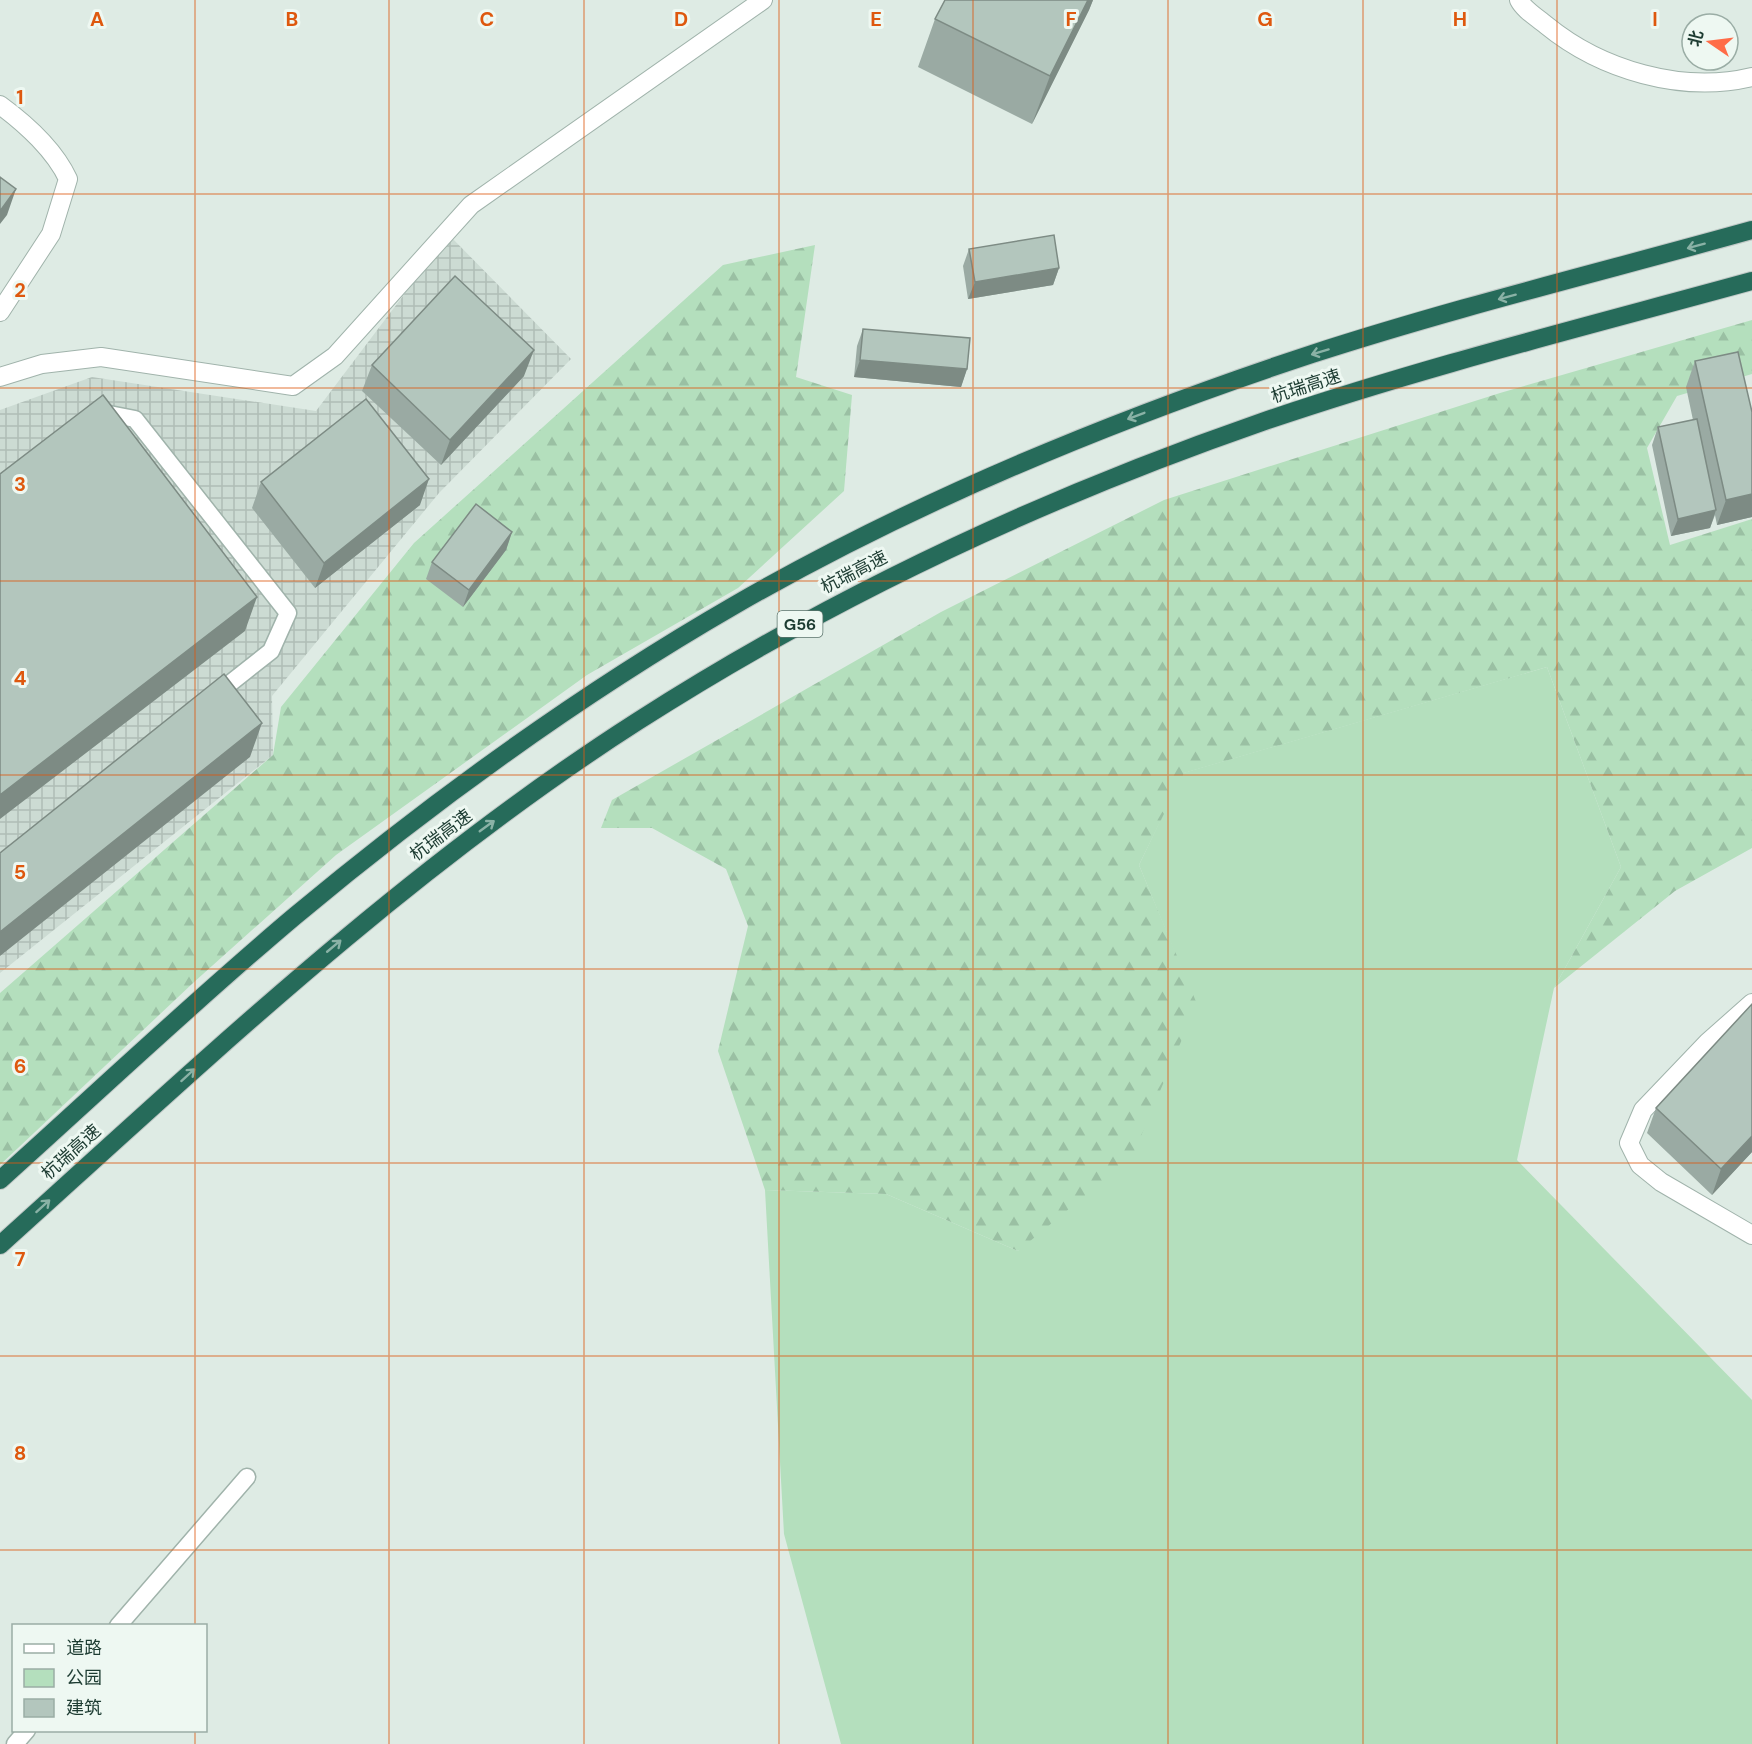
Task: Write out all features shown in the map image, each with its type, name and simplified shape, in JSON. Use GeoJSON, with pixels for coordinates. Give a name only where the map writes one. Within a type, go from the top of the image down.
{"type":"FeatureCollection","features":[{"type":"Feature","properties":{"kind":"highway","name":"杭瑞高速"},"geometry":{"type":"LineString","coordinates":[[0,1180],[232,970],[422,815],[537,730],[609,683],[725,611],[796,571],[986,478],[1182,399],[1386,332],[1752,230]]}},
{"type":"Feature","properties":{"kind":"highway","name":"杭瑞高速"},"geometry":{"type":"LineString","coordinates":[[0,1245],[264,1007],[451,853],[635,723],[819,614],[1006,522],[1199,444],[1411,375],[1752,281]]}},
{"type":"Feature","properties":{"kind":"street"},"geometry":{"type":"LineString","coordinates":[[0,377],[42,364],[100,357],[293,386],[335,356],[471,205],[763,0]]}},
{"type":"Feature","properties":{"kind":"street"},"geometry":{"type":"LineString","coordinates":[[1519,0],[1566,41],[1631,71],[1670,81],[1730,82],[1752,77]]}},
{"type":"Feature","properties":{"kind":"street"},"geometry":{"type":"LineString","coordinates":[[0,105],[61,163],[68,179],[51,234],[0,312]]}},
{"type":"Feature","properties":{"kind":"street"},"geometry":{"type":"LineString","coordinates":[[1752,1003],[1708,1042],[1642,1110],[1629,1143],[1641,1165],[1661,1182],[1752,1235]]}},
{"type":"Feature","properties":{"kind":"lane"},"geometry":{"type":"LineString","coordinates":[[80,416],[88,410],[135,419],[288,613],[271,651],[205,703]]}},
{"type":"Feature","properties":{"kind":"lane"},"geometry":{"type":"LineString","coordinates":[[120,1624],[247,1477]]}},
{"type":"Feature","properties":{"kind":"lane"},"geometry":{"type":"LineString","coordinates":[[15,1744],[26,1732]]}},
{"type":"Feature","properties":{"kind":"shaded area"},"geometry":{"type":"Polygon","coordinates":[[[449,235],[571,359],[439,493],[272,696],[273,755],[0,973],[0,410],[92,377],[316,411],[449,235]]]}},
{"type":"Feature","properties":{"kind":"green space"},"geometry":{"type":"Polygon","coordinates":[[[815,245],[796,377],[852,395],[844,491],[738,588],[587,675],[336,855],[193,983],[0,1165],[0,993],[273,755],[281,707],[414,543],[723,265],[815,245]]]}},
{"type":"Feature","properties":{"kind":"green space"},"geometry":{"type":"Polygon","coordinates":[[[1752,320],[1752,374],[1677,396],[1647,448],[1670,545],[1752,519],[1752,848],[1675,891],[1554,988],[1621,867],[1547,667],[1184,773],[1139,865],[1197,1004],[1132,1157],[1018,1251],[886,1194],[765,1190],[718,1051],[748,926],[726,869],[652,828],[601,828],[612,800],[941,612],[1164,500],[1500,393],[1752,320]]]}},
{"type":"Feature","properties":{"kind":"green space"},"geometry":{"type":"Polygon","coordinates":[[[1547,667],[1621,867],[1554,988],[1517,1160],[1752,1400],[1752,1744],[841,1744],[784,1534],[765,1190],[886,1194],[1018,1251],[1196,1004],[1139,865],[1183,773],[1547,667]]]}},
{"type":"Feature","properties":{"kind":"building"},"geometry":{"type":"Polygon","coordinates":[[[945,0],[1088,0],[1050,76],[935,19],[945,0]]]}},
{"type":"Feature","properties":{"kind":"building"},"geometry":{"type":"Polygon","coordinates":[[[0,177],[16,189],[0,211],[0,177]]]}},
{"type":"Feature","properties":{"kind":"building"},"geometry":{"type":"Polygon","coordinates":[[[1054,235],[1059,268],[975,282],[969,249],[1054,235]]]}},
{"type":"Feature","properties":{"kind":"building"},"geometry":{"type":"Polygon","coordinates":[[[455,276],[534,350],[450,440],[372,365],[455,276]]]}},
{"type":"Feature","properties":{"kind":"building"},"geometry":{"type":"Polygon","coordinates":[[[863,329],[970,338],[967,369],[860,360],[863,329]]]}},
{"type":"Feature","properties":{"kind":"building"},"geometry":{"type":"Polygon","coordinates":[[[1738,352],[1752,412],[1752,494],[1726,500],[1695,361],[1738,352]]]}},
{"type":"Feature","properties":{"kind":"building"},"geometry":{"type":"Polygon","coordinates":[[[103,395],[257,597],[0,795],[0,474],[103,395]]]}},
{"type":"Feature","properties":{"kind":"building"},"geometry":{"type":"Polygon","coordinates":[[[366,399],[429,479],[324,563],[261,482],[366,399]]]}},
{"type":"Feature","properties":{"kind":"building"},"geometry":{"type":"Polygon","coordinates":[[[1697,419],[1716,510],[1678,519],[1658,427],[1697,419]]]}},
{"type":"Feature","properties":{"kind":"building"},"geometry":{"type":"Polygon","coordinates":[[[476,504],[512,532],[469,590],[432,562],[476,504]]]}},
{"type":"Feature","properties":{"kind":"building"},"geometry":{"type":"Polygon","coordinates":[[[224,674],[262,723],[0,932],[0,853],[224,674]]]}},
{"type":"Feature","properties":{"kind":"building"},"geometry":{"type":"Polygon","coordinates":[[[1752,1004],[1752,1136],[1721,1169],[1656,1108],[1752,1004]]]}}]}
